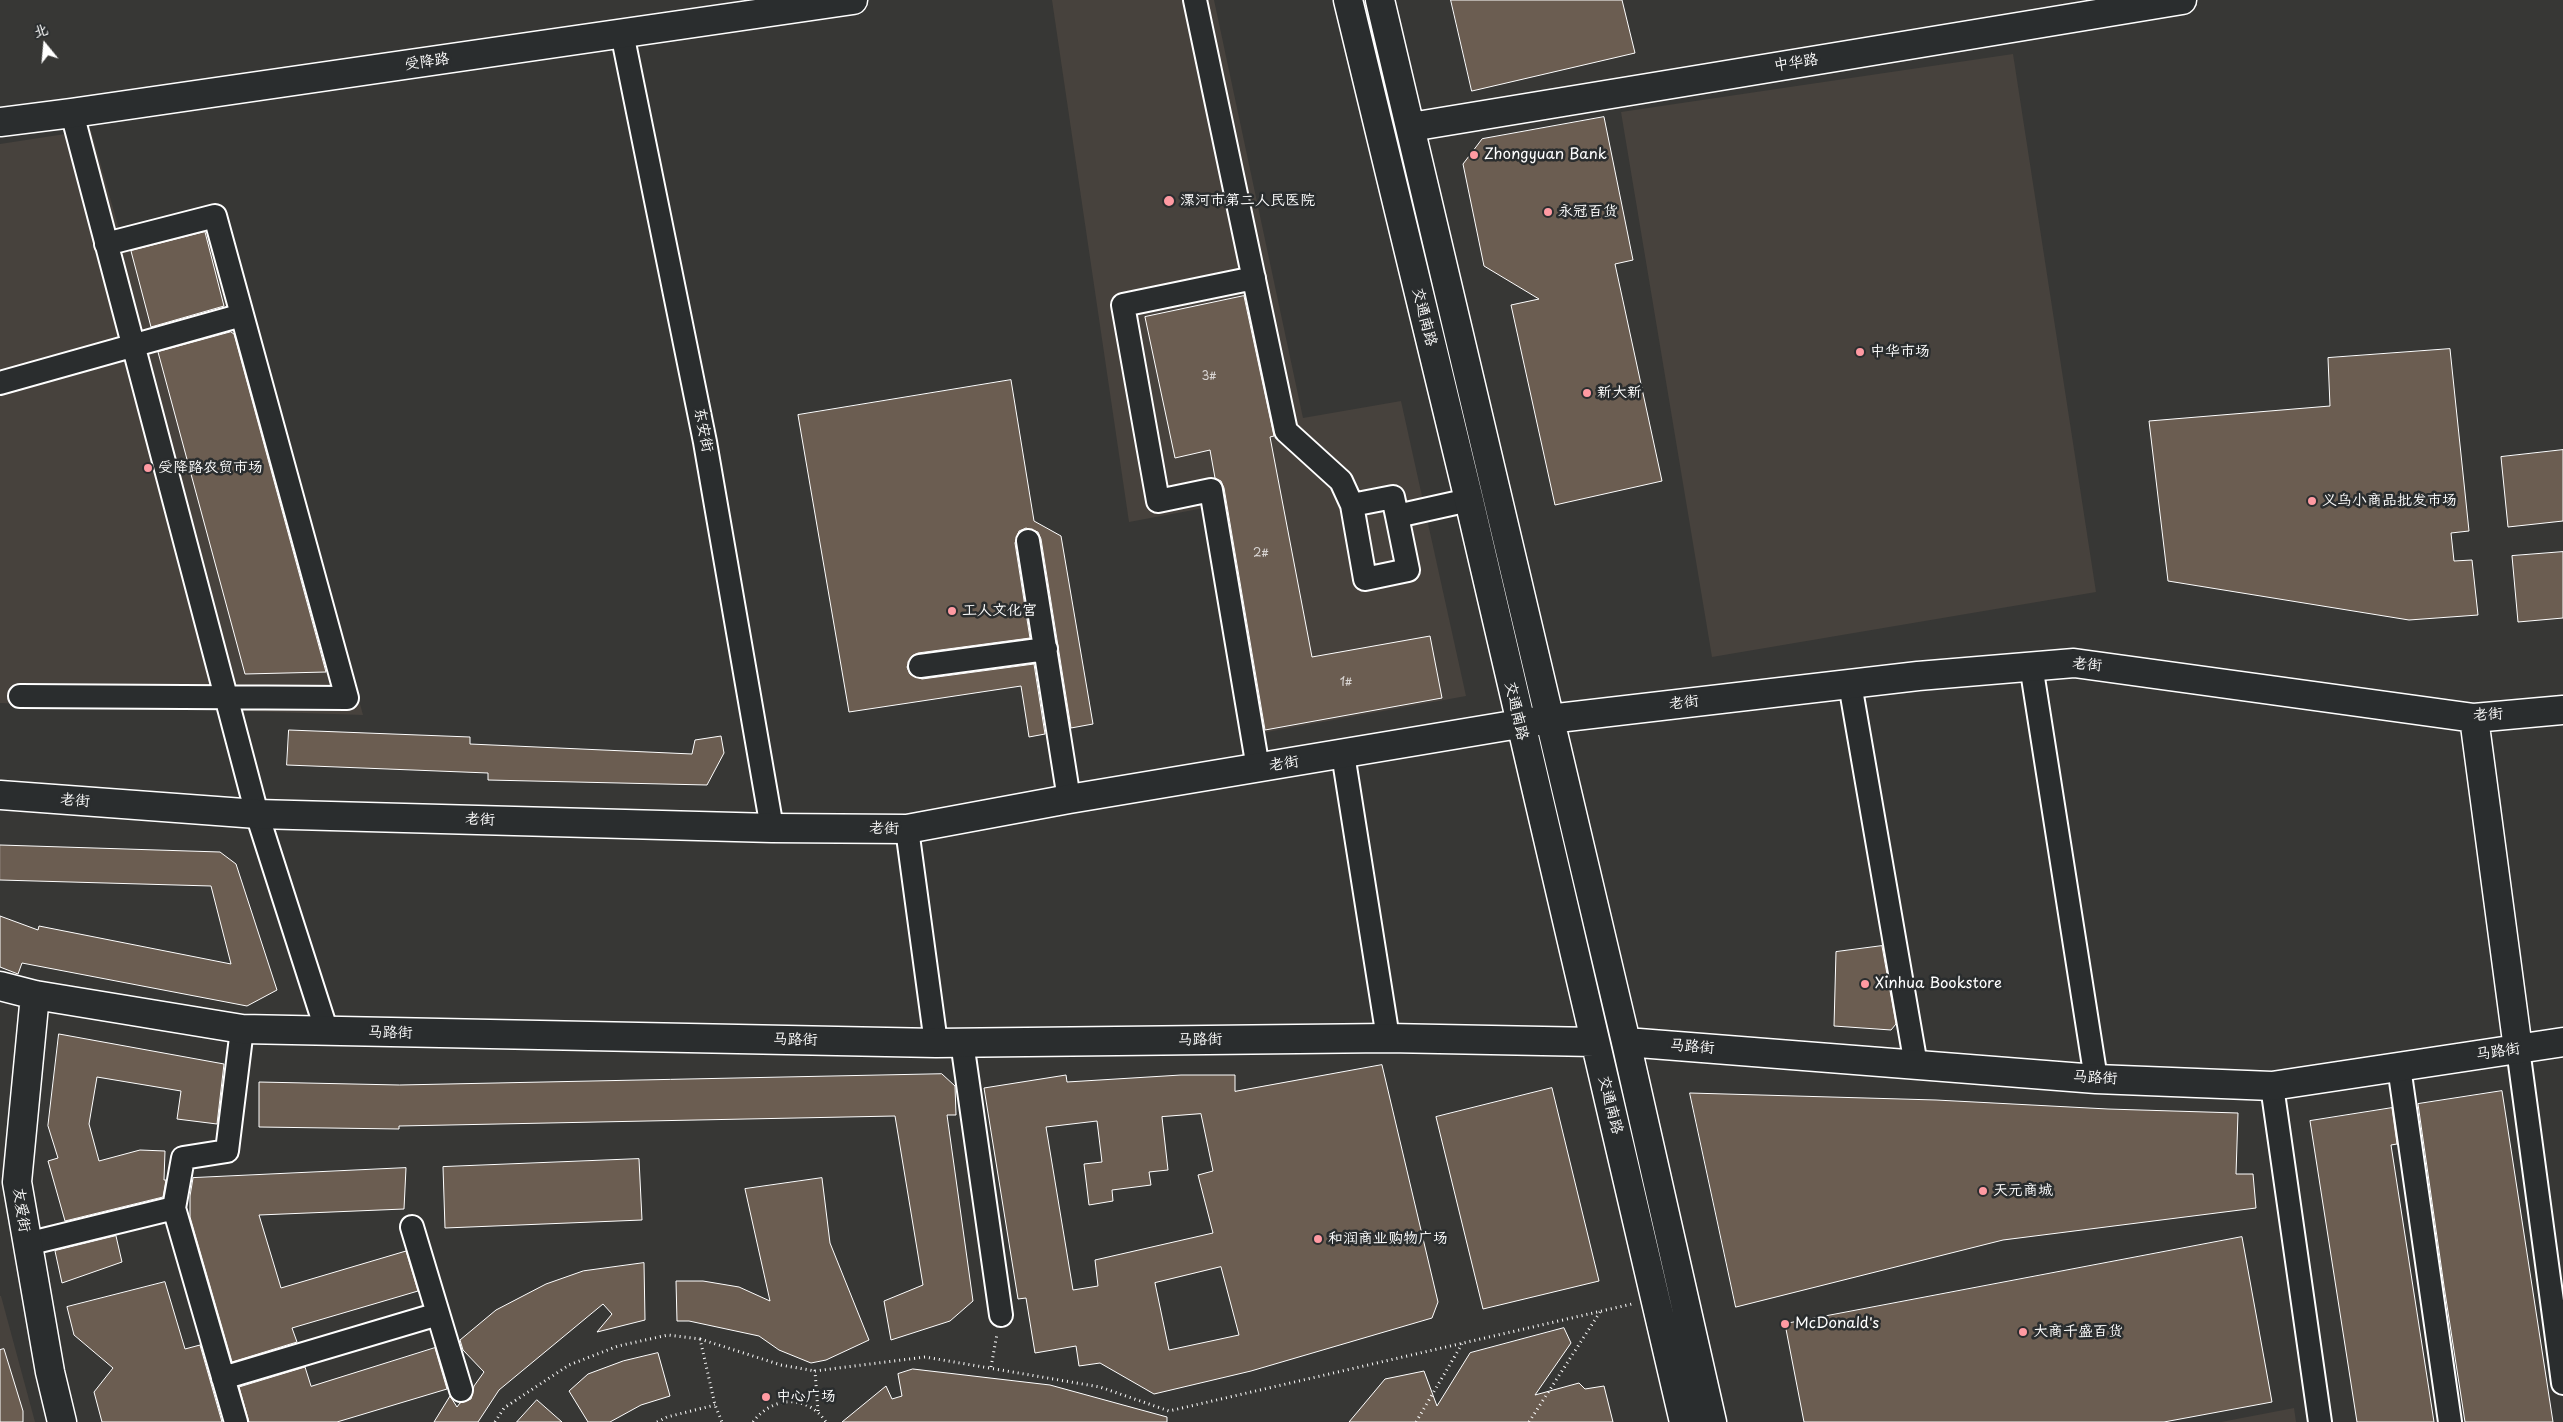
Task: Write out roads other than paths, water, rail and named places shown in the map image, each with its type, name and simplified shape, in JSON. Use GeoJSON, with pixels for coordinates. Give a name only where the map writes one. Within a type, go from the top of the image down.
{"type":"FeatureCollection","features":[{"type":"Feature","properties":{"kind":"street","name":"受降路"},"geometry":{"type":"LineString","coordinates":[[0,122],[72,114],[854,0]]}},
{"type":"Feature","properties":{"kind":"street"},"geometry":{"type":"LineString","coordinates":[[1195,0],[1286,431],[1341,481],[1352,505],[1365,579],[1408,570],[1393,497],[1352,505]]}},
{"type":"Feature","properties":{"kind":"street","name":"交通南路"},"geometry":{"type":"LineString","coordinates":[[1348,0],[1469,500],[1519,725],[1684,1422]]}},
{"type":"Feature","properties":{"kind":"street","name":"交通南路"},"geometry":{"type":"LineString","coordinates":[[1380,0],[1626,1042],[1712,1422]]}},
{"type":"Feature","properties":{"kind":"street","name":"中华路"},"geometry":{"type":"LineString","coordinates":[[1411,127],[2182,0]]}},
{"type":"Feature","properties":{"kind":"street","name":"东安街"},"geometry":{"type":"LineString","coordinates":[[622,33],[706,442],[772,828]]}},
{"type":"Feature","properties":{"kind":"street"},"geometry":{"type":"LineString","coordinates":[[72,114],[257,814],[327,1032]]}},
{"type":"Feature","properties":{"kind":"street"},"geometry":{"type":"LineString","coordinates":[[20,696],[347,698],[215,216],[106,244]]}},
{"type":"Feature","properties":{"kind":"street"},"geometry":{"type":"LineString","coordinates":[[1254,278],[1123,305],[1158,501],[1211,490],[1258,768]]}},
{"type":"Feature","properties":{"kind":"street"},"geometry":{"type":"LineString","coordinates":[[0,382],[242,315]]}},
{"type":"Feature","properties":{"kind":"street"},"geometry":{"type":"LineString","coordinates":[[1397,516],[1469,500]]}},
{"type":"Feature","properties":{"kind":"street"},"geometry":{"type":"LineString","coordinates":[[1028,541],[1069,799]]}},
{"type":"Feature","properties":{"kind":"street"},"geometry":{"type":"LineString","coordinates":[[920,666],[1046,648]]}},
{"type":"Feature","properties":{"kind":"street","name":"老街"},"geometry":{"type":"LineString","coordinates":[[0,796],[257,814],[907,830],[1069,799],[1549,719],[1850,684],[2074,662],[2474,718],[2563,710]]}},
{"type":"Feature","properties":{"kind":"street"},"geometry":{"type":"LineString","coordinates":[[2031,666],[2096,1079]]}},
{"type":"Feature","properties":{"kind":"street"},"geometry":{"type":"LineString","coordinates":[[1850,684],[1916,1064]]}},
{"type":"Feature","properties":{"kind":"street"},"geometry":{"type":"LineString","coordinates":[[2474,718],[2563,1383]]}},
{"type":"Feature","properties":{"kind":"street"},"geometry":{"type":"LineString","coordinates":[[1343,754],[1388,1038]]}},
{"type":"Feature","properties":{"kind":"street"},"geometry":{"type":"LineString","coordinates":[[907,830],[1001,1315]]}},
{"type":"Feature","properties":{"kind":"street","name":"马路街"},"geometry":{"type":"LineString","coordinates":[[0,986],[35,995],[242,1029],[327,1032],[949,1042],[1388,1038],[1594,1042]]}},
{"type":"Feature","properties":{"kind":"street","name":"友爱街"},"geometry":{"type":"LineString","coordinates":[[35,995],[17,1182],[50,1372],[62,1422]]}},
{"type":"Feature","properties":{"kind":"street"},"geometry":{"type":"LineString","coordinates":[[236,1422],[174,1208],[183,1158],[227,1151],[242,1029]]}},
{"type":"Feature","properties":{"kind":"street","name":"马路街"},"geometry":{"type":"LineString","coordinates":[[1626,1042],[2096,1079],[2272,1086],[2563,1042]]}},
{"type":"Feature","properties":{"kind":"street"},"geometry":{"type":"LineString","coordinates":[[2399,1067],[2450,1422]]}},
{"type":"Feature","properties":{"kind":"street"},"geometry":{"type":"LineString","coordinates":[[2272,1086],[2320,1422]]}},
{"type":"Feature","properties":{"kind":"street"},"geometry":{"type":"LineString","coordinates":[[27,1244],[174,1208]]}},
{"type":"Feature","properties":{"kind":"street"},"geometry":{"type":"LineString","coordinates":[[412,1227],[461,1390]]}},
{"type":"Feature","properties":{"kind":"street"},"geometry":{"type":"LineString","coordinates":[[223,1378],[438,1314]]}},
{"type":"Feature","properties":{"kind":"place","name":"Zhongyuan Bank"},"geometry":{"type":"Point","coordinates":[1474,155]}},
{"type":"Feature","properties":{"kind":"place","name":"漯河市第二人民医院"},"geometry":{"type":"Point","coordinates":[1169,201]}},
{"type":"Feature","properties":{"kind":"place","name":"永冠百货"},"geometry":{"type":"Point","coordinates":[1548,212]}},
{"type":"Feature","properties":{"kind":"place","name":"中华市场"},"geometry":{"type":"Point","coordinates":[1860,352]}},
{"type":"Feature","properties":{"kind":"place","name":"新大新"},"geometry":{"type":"Point","coordinates":[1587,393]}},
{"type":"Feature","properties":{"kind":"place","name":"受降路农贸市场"},"geometry":{"type":"Point","coordinates":[148,468]}},
{"type":"Feature","properties":{"kind":"place","name":"义乌小商品批发市场"},"geometry":{"type":"Point","coordinates":[2312,501]}},
{"type":"Feature","properties":{"kind":"place","name":"工人文化宫"},"geometry":{"type":"Point","coordinates":[952,611]}},
{"type":"Feature","properties":{"kind":"place","name":"Xinhua Bookstore"},"geometry":{"type":"Point","coordinates":[1865,984]}},
{"type":"Feature","properties":{"kind":"place","name":"天元商城"},"geometry":{"type":"Point","coordinates":[1983,1191]}},
{"type":"Feature","properties":{"kind":"place","name":"和润商业购物广场"},"geometry":{"type":"Point","coordinates":[1318,1239]}},
{"type":"Feature","properties":{"kind":"place","name":"McDonald's"},"geometry":{"type":"Point","coordinates":[1785,1324]}},
{"type":"Feature","properties":{"kind":"place","name":"大商千盛百货"},"geometry":{"type":"Point","coordinates":[2023,1332]}},
{"type":"Feature","properties":{"kind":"place","name":"中心广场"},"geometry":{"type":"Point","coordinates":[766,1397]}}]}
